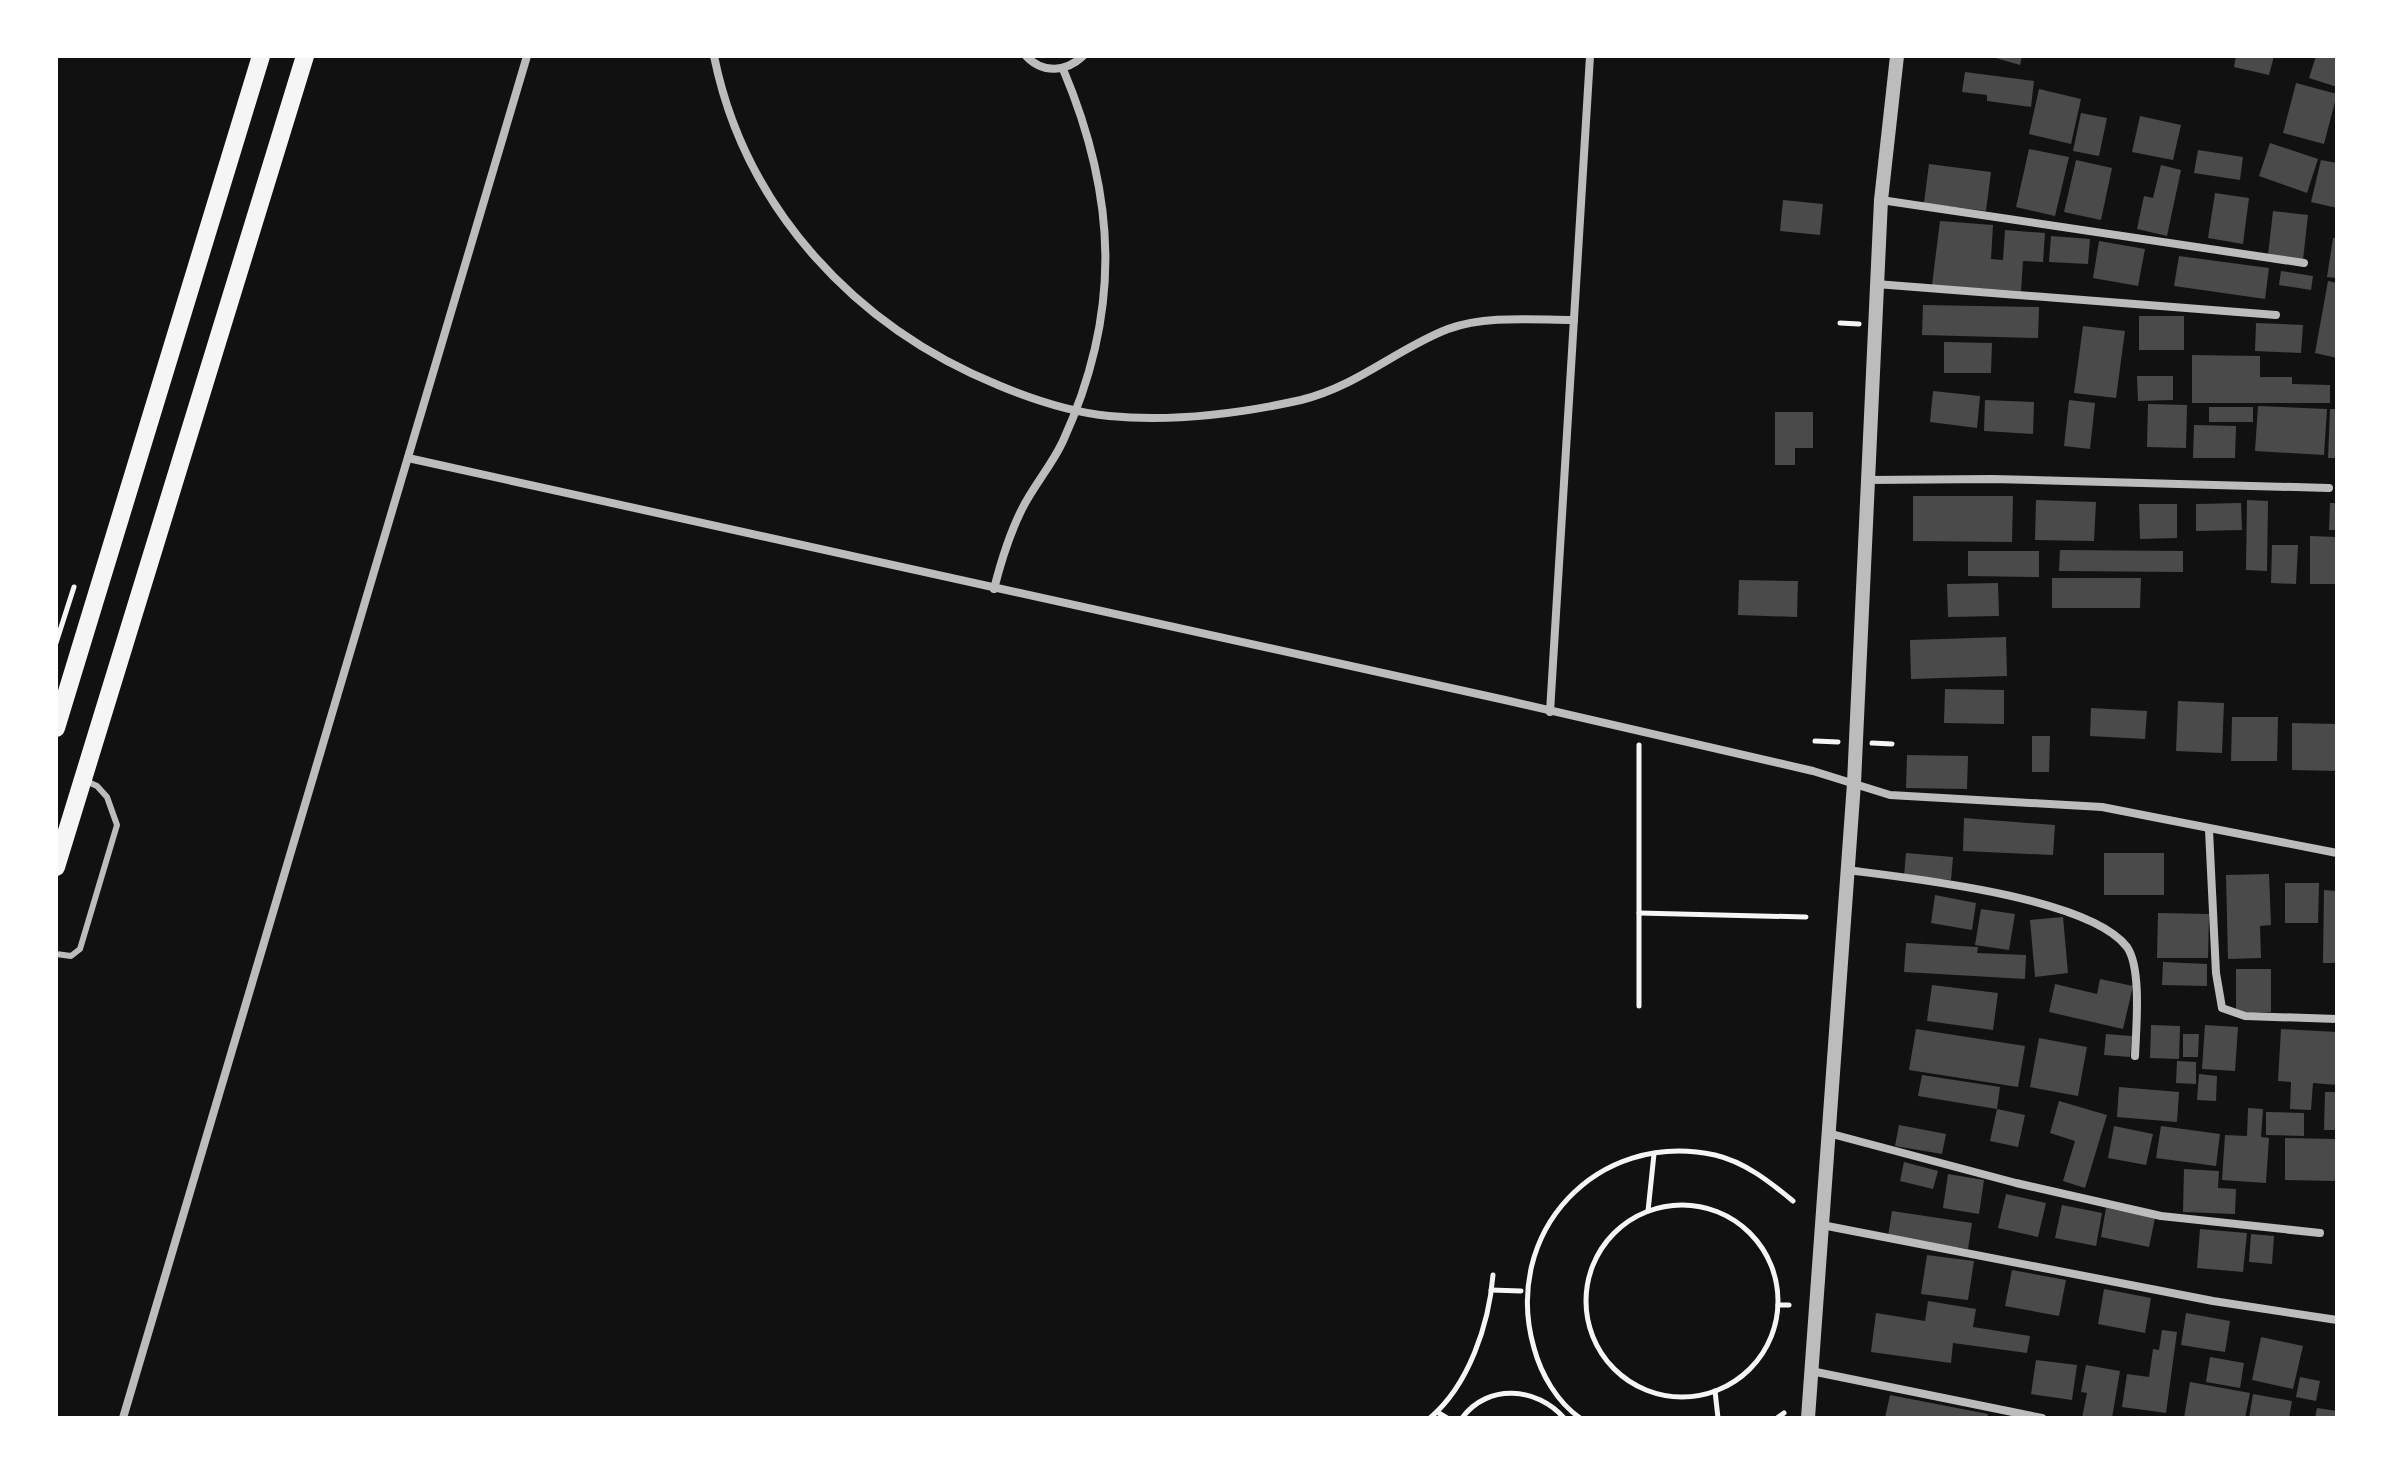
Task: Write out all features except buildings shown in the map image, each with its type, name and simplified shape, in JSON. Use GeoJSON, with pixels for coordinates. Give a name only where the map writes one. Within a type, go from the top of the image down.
{"type":"FeatureCollection","features":[{"type":"Feature","properties":{"kind":"main road"},"geometry":{"type":"LineString","coordinates":[[56,728],[261,56]]}},
{"type":"Feature","properties":{"kind":"main road"},"geometry":{"type":"LineString","coordinates":[[56,867],[305,56]]}},
{"type":"Feature","properties":{"kind":"street"},"geometry":{"type":"LineString","coordinates":[[123,1418],[527,56]]}},
{"type":"Feature","properties":{"kind":"street"},"geometry":{"type":"LineString","coordinates":[[714,56],[746,155],[786,223],[851,297],[895,330],[958,369],[1075,411],[1164,418],[1238,412],[1305,399],[1365,376],[1448,329],[1487,321],[1574,320]]}},
{"type":"Feature","properties":{"kind":"street"},"geometry":{"type":"LineString","coordinates":[[1026,56],[1040,67],[1063,69],[1083,56]]}},
{"type":"Feature","properties":{"kind":"street"},"geometry":{"type":"LineString","coordinates":[[1550,712],[1590,56]]}},
{"type":"Feature","properties":{"kind":"street"},"geometry":{"type":"LineString","coordinates":[[1808,1418],[1854,783],[1881,200],[1897,56]]}},
{"type":"Feature","properties":{"kind":"street"},"geometry":{"type":"LineString","coordinates":[[994,589],[1003,552],[1023,508],[1062,444],[1075,411],[1101,313],[1105,215],[1082,114],[1063,69]]}},
{"type":"Feature","properties":{"kind":"street"},"geometry":{"type":"LineString","coordinates":[[1881,200],[2304,263]]}},
{"type":"Feature","properties":{"kind":"street"},"geometry":{"type":"LineString","coordinates":[[1876,284],[2276,315]]}},
{"type":"Feature","properties":{"kind":"street"},"geometry":{"type":"LineString","coordinates":[[408,458],[1639,732],[1854,783],[1890,795],[2102,807],[2337,853]]}},
{"type":"Feature","properties":{"kind":"street"},"geometry":{"type":"LineString","coordinates":[[1868,480],[1992,479],[2329,488]]}},
{"type":"Feature","properties":{"kind":"street"},"geometry":{"type":"LineString","coordinates":[[2209,830],[2216,973],[2222,1008],[2245,1016],[2337,1019]]}},
{"type":"Feature","properties":{"kind":"street"},"geometry":{"type":"LineString","coordinates":[[1847,870],[1955,884],[2044,905],[2115,936],[2127,948],[2134,973],[2135,1056]]}},
{"type":"Feature","properties":{"kind":"street"},"geometry":{"type":"LineString","coordinates":[[1828,1133],[2016,1183],[2161,1216],[2320,1233]]}},
{"type":"Feature","properties":{"kind":"street"},"geometry":{"type":"LineString","coordinates":[[1822,1225],[2213,1301],[2337,1320]]}},
{"type":"Feature","properties":{"kind":"street"},"geometry":{"type":"LineString","coordinates":[[1811,1371],[2042,1418]]}},
{"type":"Feature","properties":{"kind":"lane"},"geometry":{"type":"LineString","coordinates":[[56,954],[71,956],[80,949],[117,825],[107,797],[97,786],[83,780]]}},
{"type":"Feature","properties":{"kind":"path"},"geometry":{"type":"LineString","coordinates":[[1639,732],[1639,1006]]}},
{"type":"Feature","properties":{"kind":"path"},"geometry":{"type":"LineString","coordinates":[[1639,913],[1806,917]]}},
{"type":"Feature","properties":{"kind":"path"},"geometry":{"type":"LineString","coordinates":[[1580,1418],[1569,1410],[1539,1368],[1526,1319],[1529,1269],[1547,1223],[1579,1186],[1621,1161],[1668,1150],[1717,1155],[1762,1175],[1793,1201]]}},
{"type":"Feature","properties":{"kind":"path"},"geometry":{"type":"LineString","coordinates":[[1648,1211],[1654,1154]]}},
{"type":"Feature","properties":{"kind":"path"},"geometry":{"type":"LineString","coordinates":[[1695,1205],[1725,1214],[1750,1232],[1769,1257],[1778,1287],[1778,1305],[1777,1319],[1767,1348],[1747,1373],[1715,1391],[1691,1398],[1659,1395],[1630,1383],[1607,1363],[1591,1336],[1584,1303],[1589,1270],[1605,1241],[1630,1218],[1648,1211],[1661,1206],[1695,1205]]}},
{"type":"Feature","properties":{"kind":"path"},"geometry":{"type":"LineString","coordinates":[[1430,1418],[1467,1366],[1490,1304],[1493,1275]]}},
{"type":"Feature","properties":{"kind":"path"},"geometry":{"type":"LineString","coordinates":[[1491,1290],[1521,1291]]}},
{"type":"Feature","properties":{"kind":"path"},"geometry":{"type":"LineString","coordinates":[[1778,1305],[1789,1305]]}},
{"type":"Feature","properties":{"kind":"path"},"geometry":{"type":"LineString","coordinates":[[1715,1391],[1718,1418]]}},
{"type":"Feature","properties":{"kind":"path"},"geometry":{"type":"LineString","coordinates":[[1462,1418],[1484,1399],[1504,1393],[1526,1393],[1546,1401],[1564,1418]]}},
{"type":"Feature","properties":{"kind":"path"},"geometry":{"type":"LineString","coordinates":[[1437,1412],[1447,1418]]}},
{"type":"Feature","properties":{"kind":"path"},"geometry":{"type":"LineString","coordinates":[[1777,1418],[1784,1413]]}}]}
